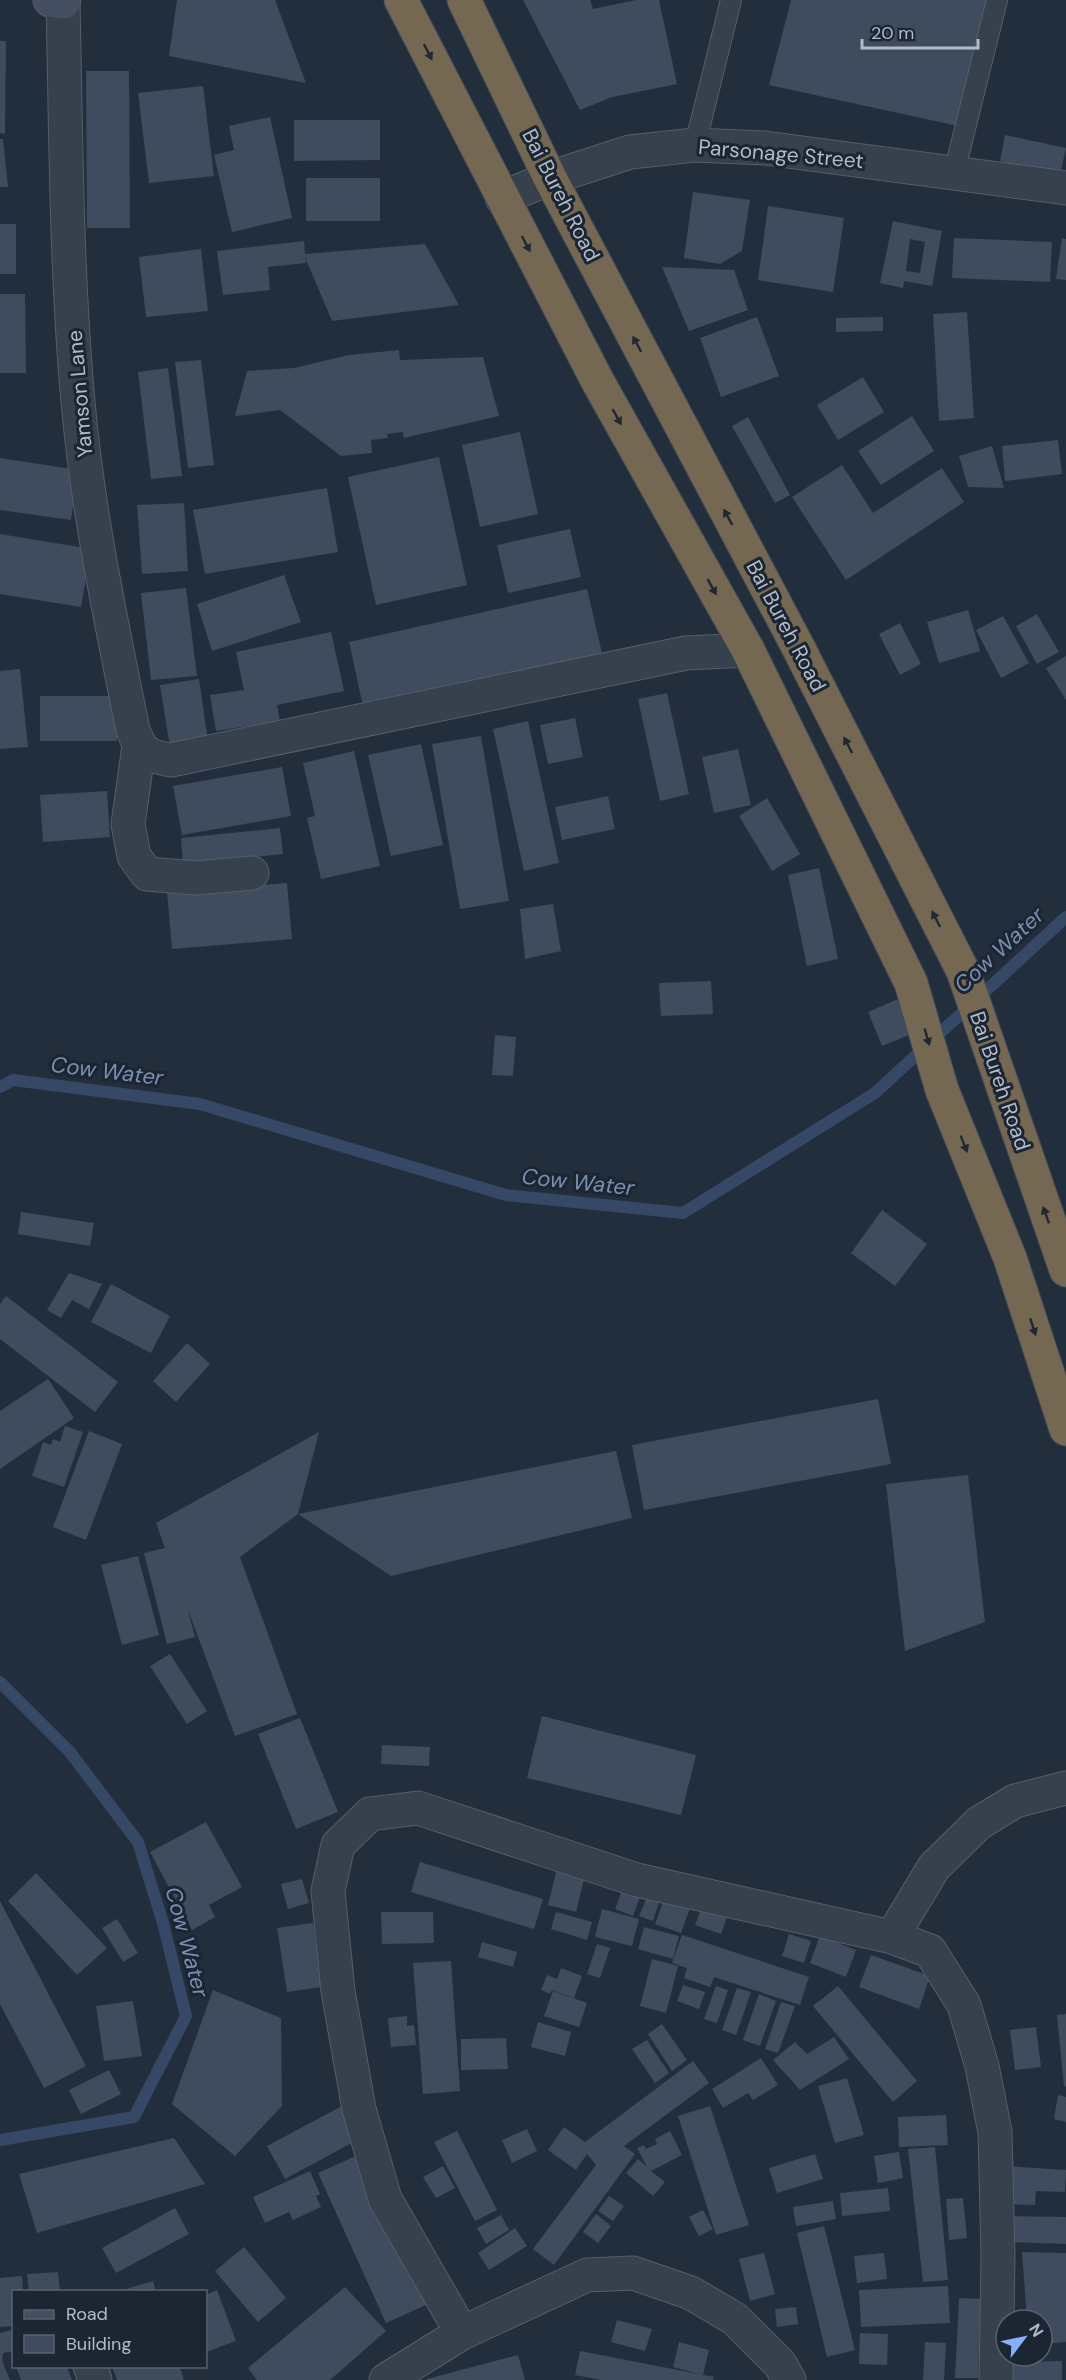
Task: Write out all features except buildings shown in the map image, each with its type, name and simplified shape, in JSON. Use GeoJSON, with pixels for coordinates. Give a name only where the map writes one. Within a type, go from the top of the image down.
{"type":"FeatureCollection","features":[{"type":"Feature","properties":{"kind":"highway"},"geometry":{"type":"LineString","coordinates":[[401,0],[602,390],[748,650],[911,983],[942,1090],[1010,1258],[1066,1428]]}},
{"type":"Feature","properties":{"kind":"highway","name":"Bai Bureh Road"},"geometry":{"type":"LineString","coordinates":[[464,0],[550,178],[797,645],[963,971],[996,1073],[1066,1270]]}},
{"type":"Feature","properties":{"kind":"street","name":"Yamson Lane"},"geometry":{"type":"LineString","coordinates":[[59,1],[68,244],[78,403],[98,562],[139,746]]}},
{"type":"Feature","properties":{"kind":"street","name":"Parsonage Street"},"geometry":{"type":"LineString","coordinates":[[502,198],[550,178],[630,152],[695,145],[765,148],[1066,188]]}},
{"type":"Feature","properties":{"kind":"street"},"geometry":{"type":"LineString","coordinates":[[139,746],[152,757],[171,760],[686,652],[748,650]]}},
{"type":"Feature","properties":{"kind":"street"},"geometry":{"type":"LineString","coordinates":[[139,746],[128,824],[134,856],[147,874],[196,878],[252,873]]}},
{"type":"Feature","properties":{"kind":"street"},"geometry":{"type":"LineString","coordinates":[[892,1937],[934,1868],[979,1823],[1016,1801],[1066,1788]]}},
{"type":"Feature","properties":{"kind":"street"},"geometry":{"type":"LineString","coordinates":[[462,2333],[385,2199],[359,2109],[338,1991],[328,1891],[339,1845],[370,1814],[418,1808],[637,1880],[892,1937],[930,1951],[964,2005],[982,2066],[995,2132],[998,2269],[996,2380]]}},
{"type":"Feature","properties":{"kind":"street"},"geometry":{"type":"LineString","coordinates":[[386,2380],[462,2333],[587,2276],[633,2273],[691,2293],[735,2319],[780,2364],[789,2380]]}},
{"type":"Feature","properties":{"kind":"lane"},"geometry":{"type":"LineString","coordinates":[[695,145],[730,0]]}},
{"type":"Feature","properties":{"kind":"lane"},"geometry":{"type":"LineString","coordinates":[[954,173],[997,0]]}},
{"type":"Feature","properties":{"kind":"waterway","name":"Cow Water"},"geometry":{"type":"LineString","coordinates":[[0,1087],[13,1080],[200,1104],[506,1195],[683,1213],[875,1093],[1066,917]]}},
{"type":"Feature","properties":{"kind":"waterway","name":"Cow Water"},"geometry":{"type":"LineString","coordinates":[[0,1682],[69,1751],[138,1842],[163,1923],[186,2016],[134,2117],[0,2140]]}}]}
